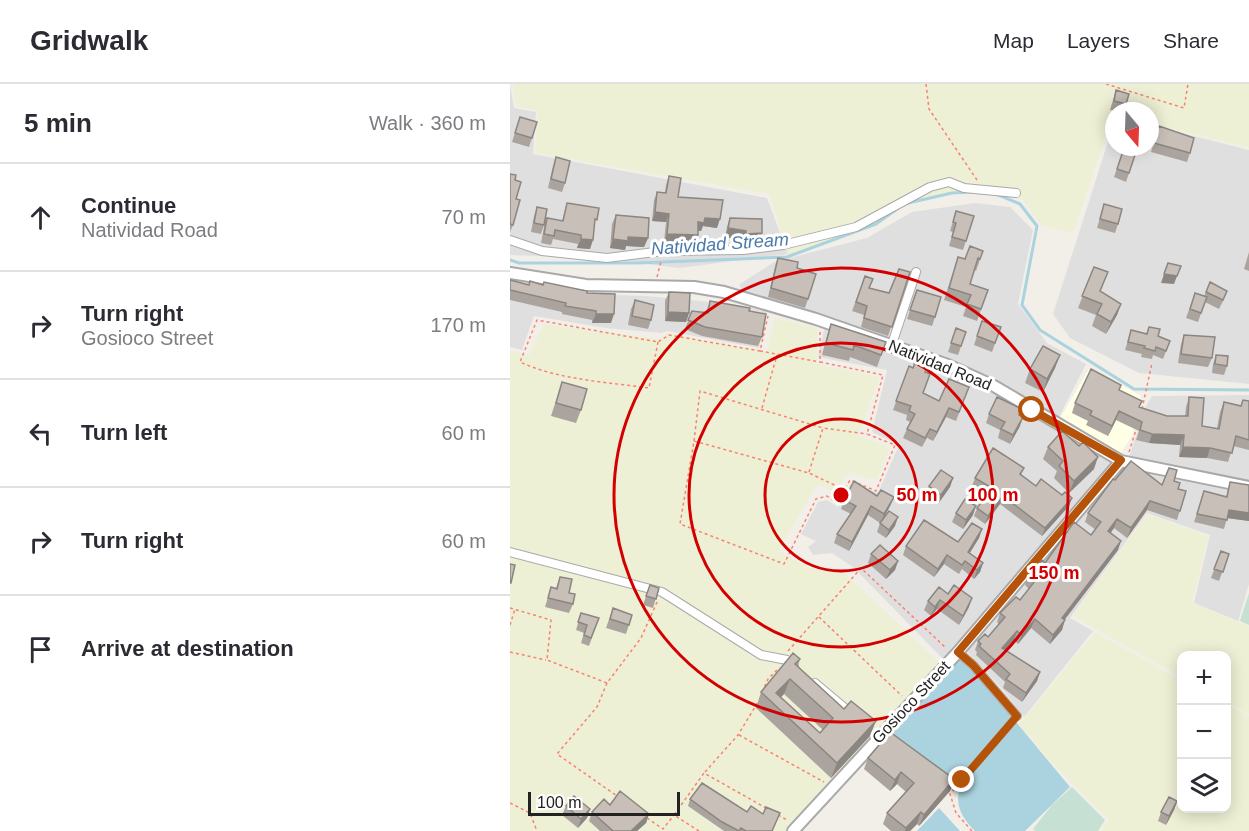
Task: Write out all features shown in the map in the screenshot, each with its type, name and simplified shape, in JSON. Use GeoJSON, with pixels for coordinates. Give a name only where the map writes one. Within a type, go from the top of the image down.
{"type":"FeatureCollection","features":[{"type":"Feature","properties":{"kind":"street"},"geometry":{"type":"LineString","coordinates":[[510,240],[542,251],[607,258],[663,251],[743,250],[783,245],[856,227],[930,187],[949,182],[964,188],[983,188],[1016,193]]}},
{"type":"Feature","properties":{"kind":"street"},"geometry":{"type":"LineString","coordinates":[[892,344],[916,272]]}},
{"type":"Feature","properties":{"kind":"street","name":"Natividad Road"},"geometry":{"type":"LineString","coordinates":[[510,273],[586,285],[712,289],[816,319],[892,344],[994,386],[1123,461],[1249,487]]}},
{"type":"Feature","properties":{"kind":"street","name":"Gosioco Street"},"geometry":{"type":"LineString","coordinates":[[793,828],[955,652],[1123,461]]}},
{"type":"Feature","properties":{"kind":"street"},"geometry":{"type":"LineString","coordinates":[[510,552],[662,592],[761,655],[784,659],[859,719]]}},
{"type":"Feature","properties":{"kind":"street"},"geometry":{"type":"LineString","coordinates":[[955,652],[973,665],[1017,716]]}},
{"type":"Feature","properties":{"kind":"path"},"geometry":{"type":"LineString","coordinates":[[926,84],[929,109],[983,188]]}},
{"type":"Feature","properties":{"kind":"path"},"geometry":{"type":"LineString","coordinates":[[1106,84],[1184,108],[1188,84]]}},
{"type":"Feature","properties":{"kind":"path"},"geometry":{"type":"LineString","coordinates":[[657,277],[662,255]]}},
{"type":"Feature","properties":{"kind":"path"},"geometry":{"type":"LineString","coordinates":[[760,351],[768,315]]}},
{"type":"Feature","properties":{"kind":"path"},"geometry":{"type":"LineString","coordinates":[[658,342],[649,388],[557,374],[520,362],[537,320],[658,342],[669,335],[821,362],[883,375],[867,434]]}},
{"type":"Feature","properties":{"kind":"path"},"geometry":{"type":"LineString","coordinates":[[821,332],[821,362]]}},
{"type":"Feature","properties":{"kind":"path"},"geometry":{"type":"LineString","coordinates":[[762,409],[777,354]]}},
{"type":"Feature","properties":{"kind":"path"},"geometry":{"type":"LineString","coordinates":[[1142,413],[1152,363]]}},
{"type":"Feature","properties":{"kind":"path"},"geometry":{"type":"LineString","coordinates":[[700,391],[823,428],[867,434],[895,445],[876,491],[850,480],[837,503],[827,496],[816,499],[784,564],[680,524],[700,391]]}},
{"type":"Feature","properties":{"kind":"path"},"geometry":{"type":"LineString","coordinates":[[1123,461],[1138,423]]}},
{"type":"Feature","properties":{"kind":"path"},"geometry":{"type":"LineString","coordinates":[[809,473],[823,428]]}},
{"type":"Feature","properties":{"kind":"path"},"geometry":{"type":"LineString","coordinates":[[694,441],[809,473],[845,490]]}},
{"type":"Feature","properties":{"kind":"path"},"geometry":{"type":"LineString","coordinates":[[645,816],[663,830],[704,773],[738,735],[759,701],[768,679],[818,616],[861,568],[955,652]]}},
{"type":"Feature","properties":{"kind":"path"},"geometry":{"type":"LineString","coordinates":[[619,797],[557,754],[597,707],[608,683],[641,638],[662,592]]}},
{"type":"Feature","properties":{"kind":"path"},"geometry":{"type":"LineString","coordinates":[[510,608],[551,620],[547,660]]}},
{"type":"Feature","properties":{"kind":"path"},"geometry":{"type":"LineString","coordinates":[[510,625],[515,609]]}},
{"type":"Feature","properties":{"kind":"path"},"geometry":{"type":"LineString","coordinates":[[818,616],[907,701]]}},
{"type":"Feature","properties":{"kind":"path"},"geometry":{"type":"LineString","coordinates":[[510,652],[547,660],[608,683]]}},
{"type":"Feature","properties":{"kind":"path"},"geometry":{"type":"LineString","coordinates":[[972,831],[956,813],[950,794],[1017,716]]}},
{"type":"Feature","properties":{"kind":"path"},"geometry":{"type":"LineString","coordinates":[[738,735],[830,785]]}},
{"type":"Feature","properties":{"kind":"path"},"geometry":{"type":"LineString","coordinates":[[704,773],[793,828]]}},
{"type":"Feature","properties":{"kind":"path"},"geometry":{"type":"LineString","coordinates":[[510,803],[530,813],[537,831]]}},
{"type":"Feature","properties":{"kind":"path"},"geometry":{"type":"LineString","coordinates":[[674,815],[699,831]]}},
{"type":"Feature","properties":{"kind":"shaded area"},"geometry":{"type":"Polygon","coordinates":[[[510,84],[514,108],[536,112],[533,154],[767,198],[788,254],[679,268],[598,258],[510,255],[510,84]]]}},
{"type":"Feature","properties":{"kind":"shaded area"},"geometry":{"type":"Polygon","coordinates":[[[513,84],[1249,84],[1249,148],[1159,125],[1159,102],[1105,102],[1105,138],[1073,233],[1041,225],[1023,200],[987,188],[903,201],[875,223],[788,255],[770,194],[535,153],[537,111],[515,106],[513,84]]]}},
{"type":"Feature","properties":{"kind":"shaded area"},"geometry":{"type":"Polygon","coordinates":[[[1159,127],[1249,150],[1249,384],[1139,373],[1070,338],[1053,314],[1105,151],[1105,156],[1159,156],[1159,127]]]}},
{"type":"Feature","properties":{"kind":"shaded area"},"geometry":{"type":"Polygon","coordinates":[[[975,203],[1010,207],[1033,230],[1018,304],[1047,343],[1086,364],[1058,419],[994,381],[741,297],[740,284],[774,262],[867,238],[912,212],[975,203]]]}},
{"type":"Feature","properties":{"kind":"shaded area"},"geometry":{"type":"Polygon","coordinates":[[[510,276],[585,294],[646,296],[733,304],[767,312],[759,348],[667,331],[661,333],[606,328],[534,316],[522,350],[510,347],[510,276]]]}},
{"type":"Feature","properties":{"kind":"shaded area"},"geometry":{"type":"Polygon","coordinates":[[[775,318],[817,328],[817,364],[880,377],[858,435],[890,448],[877,480],[849,472],[835,491],[817,485],[778,551],[814,570],[841,570],[940,663],[786,831],[510,831],[510,351],[529,355],[544,324],[661,339],[667,333],[767,351],[775,318]]]}},
{"type":"Feature","properties":{"kind":"shaded area"},"geometry":{"type":"Polygon","coordinates":[[[825,326],[993,389],[1113,463],[944,660],[853,567],[832,553],[813,555],[808,547],[816,541],[801,534],[818,502],[827,500],[838,507],[851,483],[878,493],[899,445],[872,432],[887,370],[818,357],[825,326]]]}},
{"type":"Feature","properties":{"kind":"shaded area"},"geometry":{"type":"Polygon","coordinates":[[[1089,369],[1140,395],[1141,410],[1132,436],[1121,453],[1059,420],[1089,369]]]}},
{"type":"Feature","properties":{"kind":"shaded area"},"geometry":{"type":"Polygon","coordinates":[[[1249,395],[1249,483],[1129,457],[1146,406],[1152,396],[1249,395]]]}},
{"type":"Feature","properties":{"kind":"shaded area"},"geometry":{"type":"Polygon","coordinates":[[[1122,465],[1249,491],[1249,584],[1238,621],[1194,603],[1210,535],[1147,513],[1070,618],[1093,631],[1024,717],[1005,692],[965,649],[1122,465]]]}},
{"type":"Feature","properties":{"kind":"shaded area"},"geometry":{"type":"Polygon","coordinates":[[[1147,514],[1209,536],[1192,602],[1249,627],[1249,714],[1231,704],[1231,651],[1177,651],[1177,675],[1073,616],[1147,514]]]}},
{"type":"Feature","properties":{"kind":"shaded area"},"geometry":{"type":"Polygon","coordinates":[[[1249,593],[1249,625],[1240,621],[1249,593]]]}},
{"type":"Feature","properties":{"kind":"shaded area"},"geometry":{"type":"Polygon","coordinates":[[[1095,633],[1177,678],[1177,813],[1231,813],[1231,706],[1249,716],[1249,831],[1101,831],[1109,819],[1053,764],[1019,724],[1095,633]]]}},
{"type":"Feature","properties":{"kind":"shaded area"},"geometry":{"type":"Polygon","coordinates":[[[1072,787],[1105,820],[1098,831],[1035,831],[1033,829],[1052,805],[1072,787]]]}},
{"type":"Feature","properties":{"kind":"water"},"geometry":{"type":"Polygon","coordinates":[[[960,656],[1015,717],[957,782],[885,733],[960,656]]]}},
{"type":"Feature","properties":{"kind":"water"},"geometry":{"type":"Polygon","coordinates":[[[1016,722],[1070,787],[1025,831],[975,831],[967,822],[959,806],[960,788],[1016,722]]]}},
{"type":"Feature","properties":{"kind":"water"},"geometry":{"type":"Polygon","coordinates":[[[939,808],[960,831],[917,831],[939,808]]]}},
{"type":"Feature","properties":{"kind":"building"},"geometry":{"type":"Polygon","coordinates":[[[1116,90],[1129,94],[1127,102],[1114,101],[1116,90]]]}},
{"type":"Feature","properties":{"kind":"building"},"geometry":{"type":"Polygon","coordinates":[[[520,117],[537,122],[532,138],[515,133],[520,117]]]}},
{"type":"Feature","properties":{"kind":"building"},"geometry":{"type":"Polygon","coordinates":[[[1159,126],[1194,138],[1190,153],[1159,144],[1159,126]]]}},
{"type":"Feature","properties":{"kind":"building"},"geometry":{"type":"Polygon","coordinates":[[[1121,156],[1135,156],[1129,173],[1117,169],[1121,156]]]}},
{"type":"Feature","properties":{"kind":"building"},"geometry":{"type":"Polygon","coordinates":[[[556,157],[570,161],[565,183],[551,179],[556,157]]]}},
{"type":"Feature","properties":{"kind":"building"},"geometry":{"type":"Polygon","coordinates":[[[510,174],[516,175],[515,180],[521,182],[516,199],[520,200],[513,225],[510,224],[510,174]]]}},
{"type":"Feature","properties":{"kind":"building"},"geometry":{"type":"Polygon","coordinates":[[[669,176],[681,178],[678,197],[723,200],[720,219],[705,218],[704,223],[698,222],[698,235],[667,234],[669,214],[655,212],[657,192],[666,193],[669,176]]]}},
{"type":"Feature","properties":{"kind":"building"},"geometry":{"type":"Polygon","coordinates":[[[567,203],[599,208],[597,220],[595,219],[593,240],[581,239],[581,235],[555,230],[554,236],[544,234],[547,218],[563,221],[567,203]]]}},
{"type":"Feature","properties":{"kind":"building"},"geometry":{"type":"Polygon","coordinates":[[[1104,204],[1122,209],[1118,224],[1100,219],[1104,204]]]}},
{"type":"Feature","properties":{"kind":"building"},"geometry":{"type":"Polygon","coordinates":[[[537,207],[547,209],[544,225],[534,223],[537,207]]]}},
{"type":"Feature","properties":{"kind":"building"},"geometry":{"type":"Polygon","coordinates":[[[956,211],[974,216],[966,241],[952,237],[956,223],[953,222],[956,211]]]}},
{"type":"Feature","properties":{"kind":"building"},"geometry":{"type":"Polygon","coordinates":[[[616,215],[649,218],[648,238],[628,237],[628,241],[613,239],[616,215]]]}},
{"type":"Feature","properties":{"kind":"building"},"geometry":{"type":"Polygon","coordinates":[[[730,218],[762,219],[762,233],[746,234],[746,231],[728,228],[730,218]]]}},
{"type":"Feature","properties":{"kind":"building"},"geometry":{"type":"Polygon","coordinates":[[[970,246],[983,251],[980,259],[978,258],[970,284],[988,290],[981,309],[967,304],[971,295],[949,288],[958,257],[965,259],[970,246]]]}},
{"type":"Feature","properties":{"kind":"building"},"geometry":{"type":"Polygon","coordinates":[[[778,258],[798,262],[797,268],[816,274],[808,299],[771,288],[778,258]]]}},
{"type":"Feature","properties":{"kind":"building"},"geometry":{"type":"Polygon","coordinates":[[[1168,263],[1181,266],[1177,276],[1164,274],[1168,263]]]}},
{"type":"Feature","properties":{"kind":"building"},"geometry":{"type":"Polygon","coordinates":[[[1094,267],[1108,272],[1100,291],[1121,304],[1111,322],[1097,314],[1102,304],[1082,296],[1094,267]]]}},
{"type":"Feature","properties":{"kind":"building"},"geometry":{"type":"Polygon","coordinates":[[[899,269],[910,272],[892,327],[864,318],[867,306],[856,302],[865,276],[873,279],[869,288],[889,293],[899,269]]]}},
{"type":"Feature","properties":{"kind":"building"},"geometry":{"type":"Polygon","coordinates":[[[510,280],[529,285],[530,281],[543,285],[544,282],[587,291],[587,293],[615,294],[614,314],[596,314],[596,311],[565,306],[566,303],[510,290],[510,280]]]}},
{"type":"Feature","properties":{"kind":"building"},"geometry":{"type":"Polygon","coordinates":[[[1210,282],[1227,291],[1223,300],[1206,292],[1210,282]]]}},
{"type":"Feature","properties":{"kind":"building"},"geometry":{"type":"Polygon","coordinates":[[[917,290],[941,297],[935,317],[910,310],[917,290]]]}},
{"type":"Feature","properties":{"kind":"building"},"geometry":{"type":"Polygon","coordinates":[[[669,292],[690,293],[689,313],[668,312],[669,292]]]}},
{"type":"Feature","properties":{"kind":"building"},"geometry":{"type":"Polygon","coordinates":[[[1195,293],[1207,297],[1201,313],[1190,309],[1195,293]]]}},
{"type":"Feature","properties":{"kind":"building"},"geometry":{"type":"Polygon","coordinates":[[[635,300],[654,305],[651,320],[632,316],[635,300]]]}},
{"type":"Feature","properties":{"kind":"building"},"geometry":{"type":"Polygon","coordinates":[[[710,301],[750,308],[749,311],[766,314],[762,337],[705,327],[688,320],[692,311],[708,313],[710,301]]]}},
{"type":"Feature","properties":{"kind":"building"},"geometry":{"type":"Polygon","coordinates":[[[982,321],[1001,327],[995,343],[977,336],[982,321]]]}},
{"type":"Feature","properties":{"kind":"building"},"geometry":{"type":"Polygon","coordinates":[[[831,324],[886,342],[881,355],[854,345],[853,350],[826,343],[831,324]]]}},
{"type":"Feature","properties":{"kind":"building"},"geometry":{"type":"Polygon","coordinates":[[[1149,327],[1160,329],[1158,336],[1170,341],[1166,351],[1156,347],[1155,351],[1128,342],[1131,330],[1147,334],[1149,327]]]}},
{"type":"Feature","properties":{"kind":"building"},"geometry":{"type":"Polygon","coordinates":[[[956,328],[966,332],[961,346],[951,343],[956,328]]]}},
{"type":"Feature","properties":{"kind":"building"},"geometry":{"type":"Polygon","coordinates":[[[1184,335],[1215,337],[1212,358],[1181,354],[1184,335]]]}},
{"type":"Feature","properties":{"kind":"building"},"geometry":{"type":"Polygon","coordinates":[[[1043,346],[1060,355],[1047,379],[1030,369],[1043,346]]]}},
{"type":"Feature","properties":{"kind":"building"},"geometry":{"type":"Polygon","coordinates":[[[919,353],[932,357],[925,372],[930,374],[923,393],[939,401],[949,379],[969,387],[959,412],[949,408],[937,432],[930,429],[925,438],[907,429],[915,414],[909,411],[911,406],[896,401],[909,366],[913,368],[919,353]]]}},
{"type":"Feature","properties":{"kind":"building"},"geometry":{"type":"Polygon","coordinates":[[[1216,355],[1228,356],[1227,366],[1215,364],[1216,355]]]}},
{"type":"Feature","properties":{"kind":"building"},"geometry":{"type":"Polygon","coordinates":[[[1091,369],[1121,385],[1119,390],[1142,401],[1139,407],[1167,416],[1188,416],[1189,397],[1204,398],[1202,426],[1219,429],[1224,402],[1241,406],[1243,400],[1249,401],[1249,440],[1236,436],[1232,453],[1210,448],[1183,447],[1184,435],[1152,434],[1140,430],[1142,422],[1119,411],[1112,426],[1090,415],[1092,411],[1075,403],[1091,369]]]}},
{"type":"Feature","properties":{"kind":"building"},"geometry":{"type":"Polygon","coordinates":[[[562,382],[587,389],[581,410],[556,403],[562,382]]]}},
{"type":"Feature","properties":{"kind":"building"},"geometry":{"type":"Polygon","coordinates":[[[997,397],[1022,409],[1019,415],[1023,417],[1013,435],[1001,429],[1005,422],[989,414],[997,397]]]}},
{"type":"Feature","properties":{"kind":"building"},"geometry":{"type":"Polygon","coordinates":[[[1062,431],[1079,446],[1083,442],[1098,457],[1074,481],[1059,466],[1063,461],[1048,447],[1062,431]]]}},
{"type":"Feature","properties":{"kind":"building"},"geometry":{"type":"Polygon","coordinates":[[[993,448],[1024,468],[1020,474],[1036,486],[1041,479],[1062,495],[1065,492],[1072,498],[1045,528],[1003,496],[988,516],[977,508],[992,488],[975,478],[993,448]]]}},
{"type":"Feature","properties":{"kind":"building"},"geometry":{"type":"Polygon","coordinates":[[[1131,461],[1162,485],[1169,468],[1177,470],[1174,481],[1180,483],[1178,489],[1186,491],[1180,511],[1150,501],[1131,528],[1117,519],[1108,531],[1121,541],[1062,618],[1065,620],[1053,635],[1035,619],[1022,635],[1017,631],[1002,648],[1040,672],[1026,693],[1006,679],[1010,674],[979,646],[981,644],[978,641],[985,634],[988,637],[1005,617],[1000,613],[1016,597],[1020,600],[1035,581],[1028,576],[1042,560],[1045,563],[1074,522],[1091,535],[1101,522],[1088,513],[1113,479],[1115,480],[1131,461]]]}},
{"type":"Feature","properties":{"kind":"building"},"geometry":{"type":"Polygon","coordinates":[[[941,470],[953,478],[941,495],[929,486],[941,470]]]}},
{"type":"Feature","properties":{"kind":"building"},"geometry":{"type":"Polygon","coordinates":[[[854,481],[877,496],[881,490],[894,497],[884,514],[871,506],[852,542],[837,534],[856,506],[844,500],[854,481]]]}},
{"type":"Feature","properties":{"kind":"building"},"geometry":{"type":"Polygon","coordinates":[[[1230,482],[1249,485],[1249,513],[1229,510],[1227,520],[1197,514],[1204,491],[1227,497],[1230,482]]]}},
{"type":"Feature","properties":{"kind":"building"},"geometry":{"type":"Polygon","coordinates":[[[965,499],[976,506],[966,520],[956,513],[965,499]]]}},
{"type":"Feature","properties":{"kind":"building"},"geometry":{"type":"Polygon","coordinates":[[[889,511],[898,517],[889,530],[880,523],[889,511]]]}},
{"type":"Feature","properties":{"kind":"building"},"geometry":{"type":"Polygon","coordinates":[[[924,520],[958,542],[972,523],[982,529],[968,552],[983,563],[977,570],[965,561],[962,565],[947,555],[938,569],[906,546],[924,520]]]}},
{"type":"Feature","properties":{"kind":"building"},"geometry":{"type":"Polygon","coordinates":[[[880,545],[898,561],[890,570],[871,554],[880,545]]]}},
{"type":"Feature","properties":{"kind":"building"},"geometry":{"type":"Polygon","coordinates":[[[1221,551],[1229,554],[1223,572],[1214,569],[1221,551]]]}},
{"type":"Feature","properties":{"kind":"building"},"geometry":{"type":"Polygon","coordinates":[[[510,564],[515,565],[511,583],[510,583],[510,564]]]}},
{"type":"Feature","properties":{"kind":"building"},"geometry":{"type":"Polygon","coordinates":[[[560,577],[572,579],[569,593],[575,594],[573,604],[548,598],[551,587],[557,589],[560,577]]]}},
{"type":"Feature","properties":{"kind":"building"},"geometry":{"type":"Polygon","coordinates":[[[650,585],[659,588],[656,599],[646,596],[650,585]]]}},
{"type":"Feature","properties":{"kind":"building"},"geometry":{"type":"Polygon","coordinates":[[[954,585],[972,598],[963,616],[940,600],[935,607],[928,601],[939,587],[948,594],[954,585]]]}},
{"type":"Feature","properties":{"kind":"building"},"geometry":{"type":"Polygon","coordinates":[[[613,608],[632,615],[629,625],[610,619],[613,608]]]}},
{"type":"Feature","properties":{"kind":"building"},"geometry":{"type":"Polygon","coordinates":[[[581,613],[599,618],[591,638],[584,635],[587,625],[578,622],[581,613]]]}},
{"type":"Feature","properties":{"kind":"building"},"geometry":{"type":"Polygon","coordinates":[[[793,653],[800,659],[795,664],[844,709],[851,701],[876,721],[837,763],[761,692],[793,653]],[[790,679],[776,693],[820,733],[833,718],[790,679]]]}},
{"type":"Feature","properties":{"kind":"building"},"geometry":{"type":"Polygon","coordinates":[[[890,732],[954,779],[924,815],[921,812],[906,828],[887,813],[914,783],[901,772],[895,780],[868,758],[890,732]]]}},
{"type":"Feature","properties":{"kind":"building"},"geometry":{"type":"Polygon","coordinates":[[[702,783],[747,812],[751,806],[763,814],[766,807],[780,813],[772,831],[746,831],[741,828],[739,831],[722,822],[690,799],[702,783]]]}},
{"type":"Feature","properties":{"kind":"building"},"geometry":{"type":"Polygon","coordinates":[[[620,791],[649,814],[631,831],[613,831],[592,812],[604,799],[610,805],[620,791]]]}},
{"type":"Feature","properties":{"kind":"building"},"geometry":{"type":"Polygon","coordinates":[[[574,796],[590,809],[581,819],[566,806],[574,796]]]}},
{"type":"Feature","properties":{"kind":"building"},"geometry":{"type":"Polygon","coordinates":[[[1169,797],[1177,801],[1169,816],[1161,812],[1169,797]]]}},
{"type":"Feature","properties":{"kind":"waterway","name":"Natividad Stream"},"geometry":{"type":"LineString","coordinates":[[908,203],[952,193],[972,192]]}},
{"type":"Feature","properties":{"kind":"waterway","name":"Natividad Stream"},"geometry":{"type":"LineString","coordinates":[[996,194],[1020,204],[1037,226],[1022,305],[1040,330],[1134,389],[1249,390]]}},
{"type":"Feature","properties":{"kind":"waterway","name":"Natividad Stream"},"geometry":{"type":"LineString","coordinates":[[510,260],[519,263],[638,263],[787,257],[876,224],[897,209]]}},
{"type":"Feature","properties":{"kind":"route"},"geometry":{"type":"LineString","coordinates":[[962,780],[1017,716],[973,665],[958,652],[1121,460],[1032,410]]}}]}
